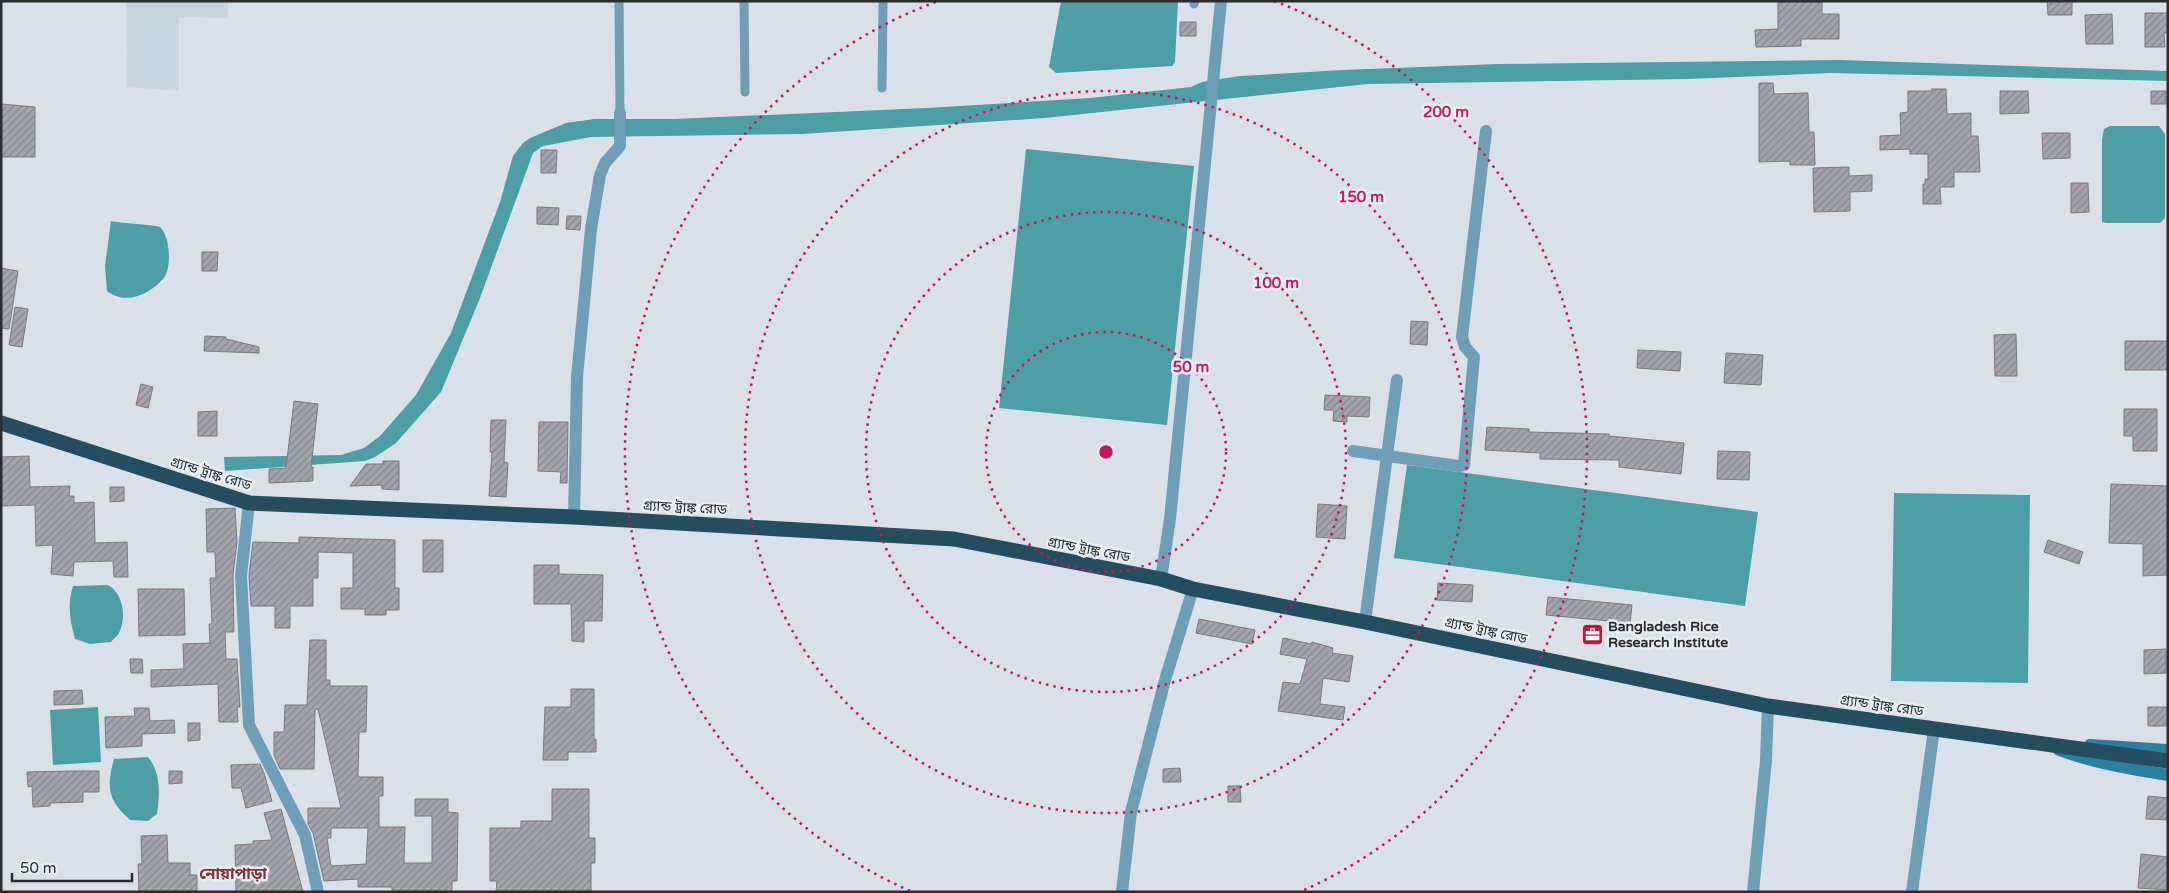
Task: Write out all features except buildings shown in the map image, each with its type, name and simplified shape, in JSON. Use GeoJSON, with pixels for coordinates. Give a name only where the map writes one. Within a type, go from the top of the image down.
{"type":"FeatureCollection","features":[{"type":"Feature","properties":{"kind":"highway","name":"গ্র্যান্ড ট্রাঙ্ক রোড"},"geometry":{"type":"LineString","coordinates":[[1,423],[249,503],[574,517],[954,539],[1161,579],[1193,589],[1365,622],[1768,706],[2160,760]]}},
{"type":"Feature","properties":{"kind":"street"},"geometry":{"type":"LineString","coordinates":[[1161,579],[1170,519],[1221,1]]}},
{"type":"Feature","properties":{"kind":"street"},"geometry":{"type":"LineString","coordinates":[[574,517],[577,377],[591,229],[600,175],[605,164],[620,146],[620,113]]}},
{"type":"Feature","properties":{"kind":"street"},"geometry":{"type":"LineString","coordinates":[[1354,451],[1458,466],[1464,465],[1474,357],[1465,347],[1462,337],[1486,131]]}},
{"type":"Feature","properties":{"kind":"street"},"geometry":{"type":"LineString","coordinates":[[1365,622],[1397,380]]}},
{"type":"Feature","properties":{"kind":"street"},"geometry":{"type":"LineString","coordinates":[[249,503],[241,576],[249,725],[305,835],[318,892]]}},
{"type":"Feature","properties":{"kind":"street"},"geometry":{"type":"LineString","coordinates":[[1122,892],[1131,812],[1165,680],[1193,589]]}},
{"type":"Feature","properties":{"kind":"street"},"geometry":{"type":"LineString","coordinates":[[1753,892],[1766,760],[1768,706]]}},
{"type":"Feature","properties":{"kind":"street"},"geometry":{"type":"LineString","coordinates":[[1912,892],[1934,729]]}},
{"type":"Feature","properties":{"kind":"street"},"geometry":{"type":"LineString","coordinates":[[2045,744],[2113,745],[2168,750]]}},
{"type":"Feature","properties":{"kind":"street"},"geometry":{"type":"LineString","coordinates":[[2045,744],[2077,756],[2128,769],[2168,775]]}},
{"type":"Feature","properties":{"kind":"lane"},"geometry":{"type":"LineString","coordinates":[[619,1],[620,113]]}},
{"type":"Feature","properties":{"kind":"lane"},"geometry":{"type":"LineString","coordinates":[[744,1],[745,92]]}},
{"type":"Feature","properties":{"kind":"lane"},"geometry":{"type":"LineString","coordinates":[[882,88],[883,1]]}},
{"type":"Feature","properties":{"kind":"shaded area"},"geometry":{"type":"Polygon","coordinates":[[[126,1],[228,1],[228,18],[179,17],[179,91],[127,87],[126,1]]]}},
{"type":"Feature","properties":{"kind":"water"},"geometry":{"type":"Polygon","coordinates":[[[1061,1],[1178,1],[1175,62],[1172,66],[1056,73],[1049,67],[1061,1]]]}},
{"type":"Feature","properties":{"kind":"water"},"geometry":{"type":"Polygon","coordinates":[[[1840,60],[2168,71],[2168,81],[1831,73],[1688,79],[1368,84],[1045,118],[802,134],[591,137],[543,146],[533,153],[480,298],[441,392],[396,443],[375,457],[365,461],[225,471],[224,457],[341,455],[364,448],[380,436],[416,395],[451,333],[500,202],[513,156],[523,143],[530,138],[566,123],[594,119],[674,119],[927,108],[1090,98],[1191,87],[1202,82],[1240,76],[1343,70],[1498,64],[1840,60]]]}},
{"type":"Feature","properties":{"kind":"water"},"geometry":{"type":"Polygon","coordinates":[[[2110,126],[2159,126],[2165,134],[2165,218],[2160,223],[2102,222],[2102,140],[2104,129],[2110,126]]]}},
{"type":"Feature","properties":{"kind":"water"},"geometry":{"type":"Polygon","coordinates":[[[1026,149],[1194,166],[1167,425],[999,408],[1026,149]]]}},
{"type":"Feature","properties":{"kind":"water"},"geometry":{"type":"Polygon","coordinates":[[[111,221],[157,226],[160,227],[166,237],[169,252],[167,273],[158,284],[145,293],[130,298],[122,298],[107,291],[105,266],[111,221]]]}},
{"type":"Feature","properties":{"kind":"water"},"geometry":{"type":"Polygon","coordinates":[[[1407,465],[1758,512],[1745,606],[1394,558],[1407,465]]]}},
{"type":"Feature","properties":{"kind":"water"},"geometry":{"type":"Polygon","coordinates":[[[1894,493],[2030,495],[2028,683],[1891,681],[1894,493]]]}},
{"type":"Feature","properties":{"kind":"water"},"geometry":{"type":"Polygon","coordinates":[[[108,585],[117,594],[122,606],[123,620],[118,634],[111,642],[90,644],[75,639],[70,613],[73,586],[108,585]]]}},
{"type":"Feature","properties":{"kind":"water"},"geometry":{"type":"Polygon","coordinates":[[[98,707],[101,762],[53,765],[50,710],[98,707]]]}},
{"type":"Feature","properties":{"kind":"water"},"geometry":{"type":"Polygon","coordinates":[[[148,757],[157,777],[159,799],[157,814],[148,821],[130,820],[113,800],[110,786],[111,769],[114,759],[148,757]]]}},
{"type":"Feature","properties":{"kind":"place","name":"Bangladesh Rice Research Institute"},"geometry":{"type":"Point","coordinates":[1592,634]}},
{"type":"Feature","properties":{"kind":"district","name":"নোয়াপাড়া"},"geometry":{"type":"Point","coordinates":[233,873]}}]}
